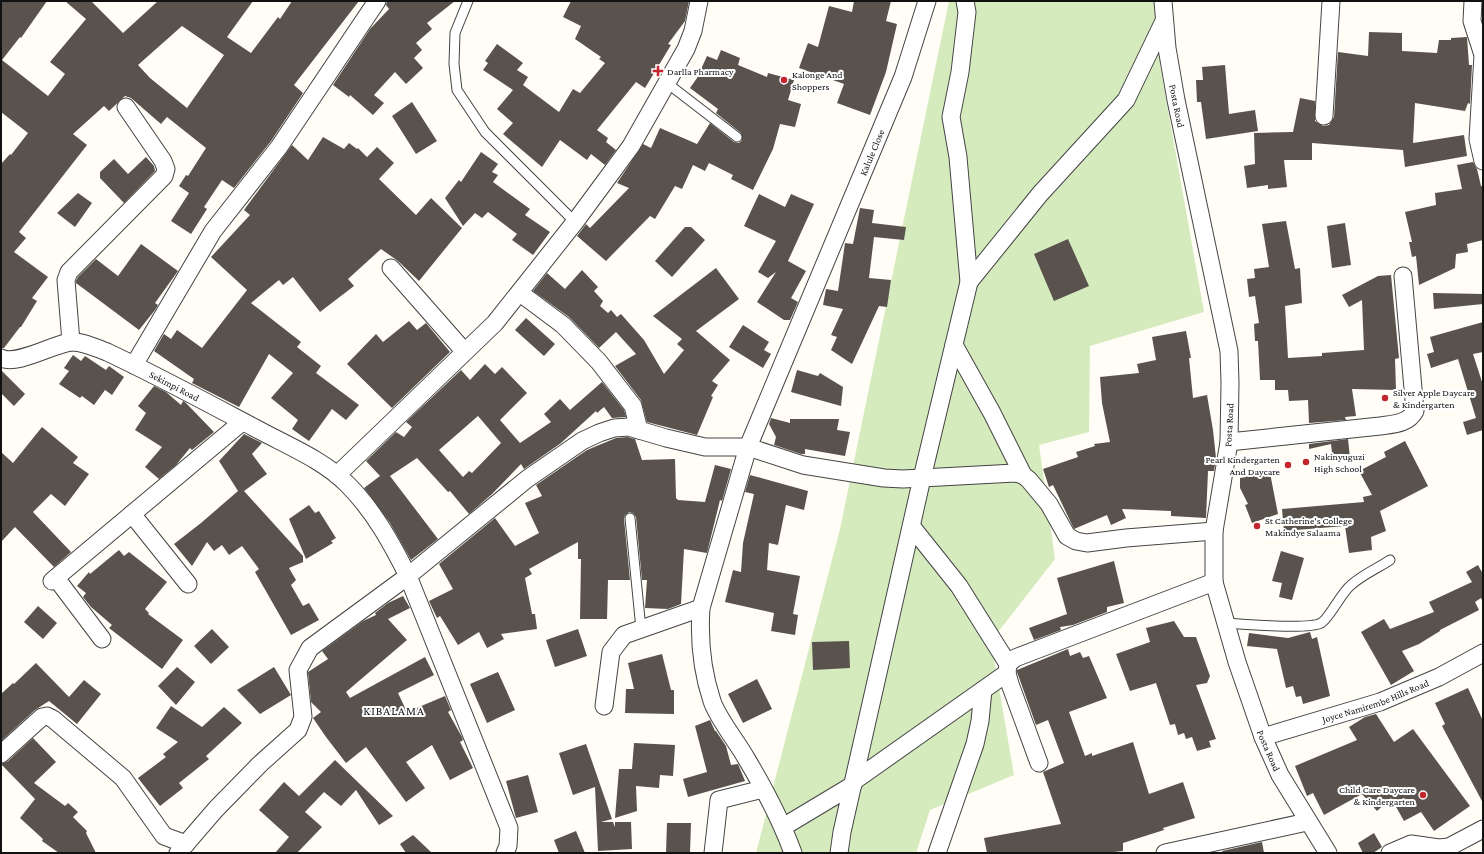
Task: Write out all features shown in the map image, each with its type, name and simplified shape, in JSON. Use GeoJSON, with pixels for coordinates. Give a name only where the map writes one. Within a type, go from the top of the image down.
{"type":"FeatureCollection","features":[{"type":"Feature","properties":{"kind":"street"},"geometry":{"type":"LineString","coordinates":[[134,365],[213,231],[279,147],[377,1]]}},
{"type":"Feature","properties":{"kind":"street"},"geometry":{"type":"LineString","coordinates":[[337,475],[495,322],[520,293],[575,222],[631,146],[667,83],[690,40],[699,1]]}},
{"type":"Feature","properties":{"kind":"street","name":"Kalule Close"},"geometry":{"type":"LineString","coordinates":[[793,853],[784,827],[747,758],[712,702],[706,678],[700,632],[701,608],[748,447],[903,77],[927,1]]}},
{"type":"Feature","properties":{"kind":"street"},"geometry":{"type":"LineString","coordinates":[[839,853],[853,783],[922,478],[969,282],[958,157],[951,117],[960,72],[967,12],[965,1]]}},
{"type":"Feature","properties":{"kind":"street","name":"Posta Road"},"geometry":{"type":"LineString","coordinates":[[1163,1],[1164,21],[1176,100],[1229,351],[1229,442],[1214,532],[1214,582],[1236,662],[1263,737],[1280,775],[1307,822],[1328,853]]}},
{"type":"Feature","properties":{"kind":"street"},"geometry":{"type":"LineString","coordinates":[[1324,116],[1331,1]]}},
{"type":"Feature","properties":{"kind":"street"},"geometry":{"type":"LineString","coordinates":[[1474,1],[1472,21],[1483,55],[1478,139],[1483,161]]}},
{"type":"Feature","properties":{"kind":"street"},"geometry":{"type":"LineString","coordinates":[[969,282],[1040,194],[1126,100],[1164,21]]}},
{"type":"Feature","properties":{"kind":"street"},"geometry":{"type":"LineString","coordinates":[[72,342],[66,280],[69,272],[164,176],[166,169],[163,161],[126,107]]}},
{"type":"Feature","properties":{"kind":"street"},"geometry":{"type":"LineString","coordinates":[[391,268],[464,351]]}},
{"type":"Feature","properties":{"kind":"street"},"geometry":{"type":"LineString","coordinates":[[1229,442],[1380,426],[1400,423],[1411,418],[1415,411],[1403,276]]}},
{"type":"Feature","properties":{"kind":"street"},"geometry":{"type":"LineString","coordinates":[[520,293],[563,325],[599,362],[633,406],[639,430]]}},
{"type":"Feature","properties":{"kind":"street","name":"Sekimpi Road"},"geometry":{"type":"LineString","coordinates":[[2,360],[17,359],[72,342],[86,344],[134,365],[292,448],[337,475],[363,502],[395,549],[408,576],[509,828],[508,846],[505,853]]}},
{"type":"Feature","properties":{"kind":"street"},"geometry":{"type":"LineString","coordinates":[[954,345],[992,413],[1023,475],[1049,504],[1067,536],[1076,541],[1087,542],[1214,532]]}},
{"type":"Feature","properties":{"kind":"street"},"geometry":{"type":"LineString","coordinates":[[102,639],[54,580],[242,422]]}},
{"type":"Feature","properties":{"kind":"street"},"geometry":{"type":"LineString","coordinates":[[1,754],[42,717],[47,716],[53,719],[124,778],[164,836],[182,848],[216,809],[254,770],[298,730],[303,717],[298,670],[310,648],[408,576],[527,479],[582,441],[614,428],[629,427],[666,438],[706,447],[748,447],[803,465],[884,478],[922,478],[1015,473],[1023,475]]}},
{"type":"Feature","properties":{"kind":"street"},"geometry":{"type":"LineString","coordinates":[[132,514],[188,584]]}},
{"type":"Feature","properties":{"kind":"street"},"geometry":{"type":"LineString","coordinates":[[912,527],[959,586],[1007,668],[1039,763]]}},
{"type":"Feature","properties":{"kind":"street"},"geometry":{"type":"LineString","coordinates":[[784,827],[853,783],[983,690],[1007,668],[1015,658],[1214,582]]}},
{"type":"Feature","properties":{"kind":"street"},"geometry":{"type":"LineString","coordinates":[[604,706],[611,652],[624,636],[701,608]]}},
{"type":"Feature","properties":{"kind":"street","name":"Joyce Namirembe Hills Road"},"geometry":{"type":"LineString","coordinates":[[1263,737],[1380,702],[1439,677],[1483,653]]}},
{"type":"Feature","properties":{"kind":"street"},"geometry":{"type":"LineString","coordinates":[[937,853],[975,744],[980,721],[983,690]]}},
{"type":"Feature","properties":{"kind":"street"},"geometry":{"type":"LineString","coordinates":[[713,853],[719,800],[763,789]]}},
{"type":"Feature","properties":{"kind":"street"},"geometry":{"type":"LineString","coordinates":[[1165,853],[1307,822]]}},
{"type":"Feature","properties":{"kind":"street"},"geometry":{"type":"LineString","coordinates":[[1390,853],[1411,844],[1439,848],[1448,847],[1483,829]]}},
{"type":"Feature","properties":{"kind":"lane"},"geometry":{"type":"LineString","coordinates":[[468,1],[455,33],[454,64],[458,90],[485,132],[575,222]]}},
{"type":"Feature","properties":{"kind":"lane"},"geometry":{"type":"LineString","coordinates":[[667,83],[737,137]]}},
{"type":"Feature","properties":{"kind":"lane"},"geometry":{"type":"LineString","coordinates":[[630,518],[641,629]]}},
{"type":"Feature","properties":{"kind":"lane"},"geometry":{"type":"LineString","coordinates":[[1225,623],[1306,626],[1321,623],[1330,616],[1334,605],[1351,584],[1390,560]]}},
{"type":"Feature","properties":{"kind":"green space"},"geometry":{"type":"Polygon","coordinates":[[[949,1],[1170,1],[1160,65],[1204,312],[1090,346],[1089,432],[1039,445],[1055,559],[991,641],[1014,775],[930,810],[916,853],[756,853],[840,529],[949,1]]]}},
{"type":"Feature","properties":{"kind":"building"},"geometry":{"type":"Polygon","coordinates":[[[1,1],[47,1],[21,38],[20,37],[2,60],[48,96],[65,74],[50,62],[86,19],[65,1],[91,1],[123,33],[158,1],[253,1],[227,37],[251,53],[278,17],[280,19],[292,1],[359,1],[294,85],[303,93],[271,141],[234,188],[222,180],[204,207],[207,209],[191,234],[171,221],[189,193],[179,186],[186,175],[188,176],[206,148],[167,117],[161,124],[131,98],[125,96],[109,111],[104,106],[73,134],[87,145],[19,232],[26,238],[14,252],[48,277],[32,298],[37,301],[21,327],[4,348],[1,348],[1,164],[10,154],[11,155],[28,133],[1,112],[1,1]],[[182,26],[138,65],[150,78],[187,108],[224,55],[182,26]]]}},
{"type":"Feature","properties":{"kind":"building"},"geometry":{"type":"Polygon","coordinates":[[[387,1],[455,1],[427,23],[432,29],[416,43],[422,50],[414,58],[423,68],[406,84],[395,72],[374,95],[384,103],[373,115],[350,95],[349,97],[333,85],[370,29],[389,9],[386,5],[387,1]]]}},
{"type":"Feature","properties":{"kind":"building"},"geometry":{"type":"Polygon","coordinates":[[[571,1],[689,1],[685,21],[668,44],[671,45],[645,88],[636,82],[597,130],[608,138],[606,142],[616,150],[605,165],[591,154],[587,160],[560,140],[542,167],[503,134],[513,123],[497,109],[513,90],[483,70],[488,63],[485,61],[497,44],[523,63],[517,70],[528,77],[523,85],[559,112],[573,89],[580,93],[605,63],[599,59],[601,57],[575,39],[581,26],[563,17],[571,1]]]}},
{"type":"Feature","properties":{"kind":"building"},"geometry":{"type":"Polygon","coordinates":[[[854,1],[891,1],[886,21],[897,24],[886,72],[870,115],[837,103],[844,84],[799,68],[808,43],[818,47],[829,6],[852,12],[854,1]]]}},
{"type":"Feature","properties":{"kind":"building"},"geometry":{"type":"Polygon","coordinates":[[[1369,32],[1402,33],[1402,51],[1437,53],[1439,40],[1451,40],[1451,38],[1467,37],[1469,65],[1472,65],[1470,104],[1468,103],[1465,111],[1415,103],[1413,143],[1464,135],[1467,156],[1405,167],[1403,150],[1312,143],[1312,160],[1284,160],[1287,187],[1268,189],[1268,185],[1247,188],[1244,166],[1255,164],[1254,133],[1293,132],[1300,98],[1315,101],[1315,121],[1323,126],[1329,125],[1334,117],[1338,52],[1368,56],[1369,32]]]}},
{"type":"Feature","properties":{"kind":"building"},"geometry":{"type":"Polygon","coordinates":[[[721,50],[740,58],[738,65],[767,77],[768,73],[794,80],[788,100],[801,104],[795,127],[780,124],[773,149],[753,190],[731,179],[733,175],[709,163],[705,171],[693,165],[682,189],[675,186],[655,219],[650,216],[606,261],[577,236],[586,224],[590,228],[629,188],[617,183],[643,144],[651,148],[660,128],[697,144],[710,123],[734,142],[739,143],[742,140],[741,133],[716,113],[718,109],[690,88],[697,78],[707,56],[717,60],[721,50]]]}},
{"type":"Feature","properties":{"kind":"building"},"geometry":{"type":"Polygon","coordinates":[[[1225,65],[1229,114],[1255,110],[1258,131],[1206,139],[1201,102],[1197,102],[1196,80],[1203,80],[1202,67],[1225,65]]]}},
{"type":"Feature","properties":{"kind":"building"},"geometry":{"type":"Polygon","coordinates":[[[412,102],[437,141],[416,154],[392,116],[412,102]]]}},
{"type":"Feature","properties":{"kind":"building"},"geometry":{"type":"Polygon","coordinates":[[[323,137],[344,149],[349,143],[357,149],[358,148],[367,157],[377,147],[394,163],[379,179],[416,215],[431,198],[462,228],[419,281],[398,261],[381,249],[348,279],[354,286],[320,312],[293,277],[283,285],[279,280],[251,303],[301,342],[297,347],[321,366],[316,373],[359,405],[346,420],[332,409],[309,441],[292,429],[298,420],[271,398],[293,373],[269,354],[239,407],[192,383],[194,379],[154,351],[164,334],[171,339],[177,330],[202,348],[247,290],[211,257],[250,215],[244,210],[292,145],[308,160],[323,137]]]}},
{"type":"Feature","properties":{"kind":"building"},"geometry":{"type":"Polygon","coordinates":[[[481,152],[498,164],[492,172],[498,175],[493,182],[530,209],[525,215],[550,232],[533,255],[512,240],[517,234],[488,212],[482,218],[475,213],[463,226],[445,198],[459,180],[461,182],[481,152]]]}},
{"type":"Feature","properties":{"kind":"building"},"geometry":{"type":"Polygon","coordinates":[[[146,157],[154,166],[155,171],[124,203],[100,178],[100,172],[114,159],[128,174],[146,157]]]}},
{"type":"Feature","properties":{"kind":"building"},"geometry":{"type":"Polygon","coordinates":[[[1473,162],[1477,169],[1481,186],[1483,186],[1483,240],[1467,244],[1468,252],[1456,254],[1455,268],[1419,285],[1416,256],[1412,257],[1409,242],[1412,242],[1405,212],[1436,205],[1435,193],[1462,189],[1457,165],[1473,162]]]}},
{"type":"Feature","properties":{"kind":"building"},"geometry":{"type":"Polygon","coordinates":[[[78,193],[92,203],[75,227],[57,213],[78,193]]]}},
{"type":"Feature","properties":{"kind":"building"},"geometry":{"type":"Polygon","coordinates":[[[759,194],[785,207],[791,194],[814,204],[788,261],[806,271],[791,298],[798,302],[790,320],[784,320],[757,302],[776,272],[768,278],[758,272],[776,241],[744,226],[759,194]]]}},
{"type":"Feature","properties":{"kind":"building"},"geometry":{"type":"Polygon","coordinates":[[[860,208],[874,210],[872,223],[906,227],[904,240],[874,237],[869,278],[891,280],[887,307],[879,306],[852,364],[831,350],[837,337],[831,335],[843,309],[823,305],[826,289],[838,291],[845,243],[853,244],[860,208]]]}},
{"type":"Feature","properties":{"kind":"building"},"geometry":{"type":"Polygon","coordinates":[[[1286,221],[1295,269],[1300,268],[1302,303],[1285,306],[1288,358],[1322,356],[1322,353],[1364,350],[1362,300],[1349,307],[1342,295],[1378,276],[1391,275],[1399,358],[1395,359],[1396,390],[1352,389],[1356,416],[1345,417],[1346,420],[1309,423],[1308,400],[1289,401],[1288,390],[1275,390],[1275,380],[1260,380],[1258,341],[1255,341],[1254,324],[1259,323],[1255,296],[1249,297],[1247,279],[1255,278],[1254,269],[1269,267],[1262,224],[1286,221]]]}},
{"type":"Feature","properties":{"kind":"building"},"geometry":{"type":"Polygon","coordinates":[[[1345,223],[1351,265],[1332,268],[1327,226],[1345,223]]]}},
{"type":"Feature","properties":{"kind":"building"},"geometry":{"type":"Polygon","coordinates":[[[685,227],[691,227],[705,240],[672,277],[655,261],[685,227]]]}},
{"type":"Feature","properties":{"kind":"building"},"geometry":{"type":"Polygon","coordinates":[[[1068,239],[1089,286],[1054,301],[1034,254],[1068,239]]]}},
{"type":"Feature","properties":{"kind":"building"},"geometry":{"type":"Polygon","coordinates":[[[141,244],[178,271],[155,303],[158,305],[155,310],[139,330],[76,283],[76,281],[78,277],[96,259],[118,276],[141,244]]]}},
{"type":"Feature","properties":{"kind":"building"},"geometry":{"type":"Polygon","coordinates":[[[716,268],[739,299],[696,331],[730,360],[712,381],[718,385],[711,396],[713,397],[697,435],[647,422],[641,400],[615,366],[636,354],[616,332],[599,348],[569,317],[533,291],[547,273],[565,289],[582,270],[598,287],[594,291],[603,301],[600,306],[608,313],[611,310],[617,317],[621,314],[644,340],[664,374],[684,350],[677,344],[682,339],[653,316],[716,268]]]}},
{"type":"Feature","properties":{"kind":"building"},"geometry":{"type":"Polygon","coordinates":[[[1433,293],[1483,294],[1483,304],[1434,309],[1433,293]]]}},
{"type":"Feature","properties":{"kind":"building"},"geometry":{"type":"Polygon","coordinates":[[[526,318],[555,344],[544,356],[515,330],[526,318]]]}},
{"type":"Feature","properties":{"kind":"building"},"geometry":{"type":"Polygon","coordinates":[[[409,321],[417,330],[426,323],[450,352],[392,408],[347,364],[376,334],[383,342],[409,321]]]}},
{"type":"Feature","properties":{"kind":"building"},"geometry":{"type":"Polygon","coordinates":[[[1483,322],[1483,352],[1473,354],[1483,385],[1483,430],[1467,435],[1463,422],[1476,418],[1458,359],[1431,368],[1427,354],[1434,352],[1430,337],[1483,322]]]}},
{"type":"Feature","properties":{"kind":"building"},"geometry":{"type":"Polygon","coordinates":[[[743,325],[769,342],[764,350],[771,354],[763,368],[729,347],[743,325]]]}},
{"type":"Feature","properties":{"kind":"building"},"geometry":{"type":"Polygon","coordinates":[[[1186,331],[1191,358],[1189,358],[1193,398],[1207,395],[1216,458],[1214,471],[1208,471],[1206,518],[1171,516],[1171,511],[1122,509],[1126,518],[1111,525],[1107,515],[1074,529],[1053,485],[1049,487],[1043,469],[1078,457],[1076,452],[1095,446],[1094,444],[1110,442],[1102,403],[1100,377],[1139,373],[1137,364],[1156,360],[1152,337],[1186,331]]]}},
{"type":"Feature","properties":{"kind":"building"},"geometry":{"type":"Polygon","coordinates":[[[73,355],[81,361],[85,356],[106,370],[109,366],[124,377],[112,395],[105,390],[94,405],[82,396],[80,398],[59,384],[69,371],[64,368],[73,355]]]}},
{"type":"Feature","properties":{"kind":"building"},"geometry":{"type":"Polygon","coordinates":[[[485,364],[495,374],[502,367],[527,393],[500,420],[520,443],[551,422],[544,414],[560,399],[570,410],[602,382],[624,410],[626,417],[612,418],[604,407],[597,413],[596,411],[561,443],[524,469],[521,464],[492,494],[469,514],[450,491],[448,492],[417,458],[390,476],[438,539],[411,560],[390,523],[364,488],[380,476],[366,461],[396,432],[404,437],[412,427],[406,422],[461,370],[470,380],[485,364]],[[478,416],[439,450],[463,477],[469,471],[472,473],[501,443],[478,416]]]}},
{"type":"Feature","properties":{"kind":"building"},"geometry":{"type":"Polygon","coordinates":[[[1,370],[25,394],[14,406],[1,393],[1,370]]]}},
{"type":"Feature","properties":{"kind":"building"},"geometry":{"type":"Polygon","coordinates":[[[797,370],[818,376],[820,373],[843,387],[841,406],[791,392],[797,370]]]}},
{"type":"Feature","properties":{"kind":"building"},"geometry":{"type":"Polygon","coordinates":[[[154,386],[166,392],[181,405],[183,401],[185,402],[214,432],[192,450],[190,448],[176,465],[159,479],[145,467],[162,447],[135,430],[146,413],[138,406],[154,386]]]}},
{"type":"Feature","properties":{"kind":"building"},"geometry":{"type":"Polygon","coordinates":[[[771,418],[790,423],[790,419],[839,419],[837,430],[850,432],[845,456],[805,449],[805,454],[801,454],[774,445],[776,437],[769,424],[771,418]]]}},
{"type":"Feature","properties":{"kind":"building"},"geometry":{"type":"Polygon","coordinates":[[[42,427],[78,457],[73,463],[89,474],[65,506],[51,494],[33,512],[71,552],[54,567],[15,527],[1,542],[1,452],[13,463],[42,427]]]}},
{"type":"Feature","properties":{"kind":"building"},"geometry":{"type":"Polygon","coordinates":[[[244,434],[262,443],[252,454],[267,474],[244,491],[303,556],[303,562],[289,568],[296,580],[291,585],[303,606],[309,603],[319,620],[291,635],[255,572],[259,569],[242,546],[229,555],[222,545],[214,551],[207,542],[192,566],[174,544],[238,491],[219,461],[244,434]]]}},
{"type":"Feature","properties":{"kind":"building"},"geometry":{"type":"Polygon","coordinates":[[[628,437],[635,439],[642,460],[675,459],[676,498],[678,500],[705,502],[715,465],[731,469],[722,501],[720,500],[707,553],[684,549],[681,604],[668,609],[645,608],[647,580],[642,580],[636,517],[633,513],[629,512],[625,515],[624,519],[630,580],[608,580],[607,619],[580,619],[581,559],[578,559],[578,542],[529,569],[532,574],[525,578],[532,614],[535,614],[537,629],[501,634],[504,639],[487,648],[479,632],[458,645],[440,616],[437,618],[429,601],[453,589],[439,564],[495,518],[515,546],[539,533],[525,503],[542,496],[536,485],[587,450],[616,438],[628,437]]]}},
{"type":"Feature","properties":{"kind":"building"},"geometry":{"type":"Polygon","coordinates":[[[1348,439],[1350,458],[1333,461],[1331,444],[1309,449],[1309,444],[1348,439]]]}},
{"type":"Feature","properties":{"kind":"building"},"geometry":{"type":"Polygon","coordinates":[[[1405,441],[1428,486],[1380,511],[1386,531],[1371,537],[1372,550],[1349,553],[1345,526],[1284,531],[1282,509],[1364,502],[1363,497],[1372,495],[1359,471],[1386,457],[1384,452],[1405,441]]]}},
{"type":"Feature","properties":{"kind":"building"},"geometry":{"type":"Polygon","coordinates":[[[1270,473],[1278,514],[1252,523],[1245,505],[1248,504],[1240,488],[1240,478],[1246,477],[1246,474],[1270,473]]]}},
{"type":"Feature","properties":{"kind":"building"},"geometry":{"type":"Polygon","coordinates":[[[750,475],[808,491],[804,510],[786,505],[778,545],[769,543],[767,570],[800,576],[793,614],[798,615],[795,635],[771,631],[774,613],[725,602],[733,570],[741,572],[743,543],[754,494],[745,492],[750,475]]]}},
{"type":"Feature","properties":{"kind":"building"},"geometry":{"type":"Polygon","coordinates":[[[309,505],[315,513],[319,511],[336,538],[331,541],[333,543],[306,559],[289,519],[309,505]]]}},
{"type":"Feature","properties":{"kind":"building"},"geometry":{"type":"Polygon","coordinates":[[[119,550],[124,556],[129,552],[167,582],[145,609],[149,613],[148,614],[183,640],[162,669],[109,628],[112,625],[91,607],[83,597],[86,593],[77,586],[89,572],[90,574],[119,550]]]}},
{"type":"Feature","properties":{"kind":"building"},"geometry":{"type":"Polygon","coordinates":[[[1281,551],[1304,558],[1292,600],[1279,597],[1282,583],[1272,581],[1281,551]]]}},
{"type":"Feature","properties":{"kind":"building"},"geometry":{"type":"Polygon","coordinates":[[[1114,561],[1124,603],[1107,607],[1107,612],[1073,625],[1060,627],[1061,630],[1034,640],[1029,628],[1067,614],[1057,578],[1114,561]]]}},
{"type":"Feature","properties":{"kind":"building"},"geometry":{"type":"Polygon","coordinates":[[[1478,565],[1483,574],[1483,602],[1481,598],[1475,602],[1479,610],[1440,630],[1419,644],[1402,651],[1414,671],[1391,685],[1361,632],[1384,619],[1390,629],[1434,612],[1429,602],[1472,582],[1466,572],[1478,565]]]}},
{"type":"Feature","properties":{"kind":"building"},"geometry":{"type":"Polygon","coordinates":[[[403,596],[410,608],[388,619],[407,640],[346,692],[350,698],[425,657],[434,675],[398,693],[407,712],[445,696],[451,710],[448,712],[462,737],[463,740],[460,742],[473,768],[450,780],[432,745],[406,762],[425,788],[406,802],[366,747],[346,763],[326,737],[313,718],[321,712],[311,702],[308,672],[328,659],[322,651],[363,621],[376,615],[375,613],[388,603],[403,596]]]}},
{"type":"Feature","properties":{"kind":"building"},"geometry":{"type":"Polygon","coordinates":[[[38,606],[57,623],[43,639],[24,622],[38,606]]]}},
{"type":"Feature","properties":{"kind":"building"},"geometry":{"type":"Polygon","coordinates":[[[1174,621],[1184,637],[1196,637],[1210,676],[1207,683],[1196,685],[1216,739],[1209,741],[1211,747],[1197,751],[1192,737],[1186,739],[1184,733],[1178,735],[1175,724],[1170,725],[1156,683],[1130,691],[1116,654],[1150,642],[1146,628],[1174,621]]]}},
{"type":"Feature","properties":{"kind":"building"},"geometry":{"type":"Polygon","coordinates":[[[212,629],[229,647],[211,664],[194,646],[212,629]]]}},
{"type":"Feature","properties":{"kind":"building"},"geometry":{"type":"Polygon","coordinates":[[[578,629],[587,656],[555,667],[546,640],[578,629]]]}},
{"type":"Feature","properties":{"kind":"building"},"geometry":{"type":"Polygon","coordinates":[[[1310,632],[1312,639],[1317,637],[1330,696],[1303,704],[1301,696],[1296,697],[1293,686],[1286,688],[1277,649],[1247,646],[1249,633],[1288,638],[1310,632]]]}},
{"type":"Feature","properties":{"kind":"building"},"geometry":{"type":"Polygon","coordinates":[[[849,641],[850,668],[813,670],[812,642],[849,641]]]}},
{"type":"Feature","properties":{"kind":"building"},"geometry":{"type":"Polygon","coordinates":[[[1068,649],[1070,656],[1080,652],[1083,658],[1089,656],[1107,698],[1069,712],[1085,756],[1092,753],[1092,756],[1133,742],[1149,794],[1183,782],[1195,818],[1123,843],[1123,851],[1105,853],[987,853],[984,838],[1061,824],[1043,772],[1064,763],[1048,720],[1036,725],[1017,670],[1068,649]]]}},
{"type":"Feature","properties":{"kind":"building"},"geometry":{"type":"Polygon","coordinates":[[[662,654],[671,690],[674,690],[674,714],[625,713],[626,689],[634,689],[628,663],[662,654]]]}},
{"type":"Feature","properties":{"kind":"building"},"geometry":{"type":"Polygon","coordinates":[[[36,663],[69,697],[84,680],[101,694],[77,724],[49,701],[35,710],[1,741],[1,694],[36,663]]]}},
{"type":"Feature","properties":{"kind":"building"},"geometry":{"type":"Polygon","coordinates":[[[177,667],[195,682],[176,705],[158,686],[177,667]]]}},
{"type":"Feature","properties":{"kind":"building"},"geometry":{"type":"Polygon","coordinates":[[[274,667],[291,695],[260,714],[237,690],[274,667]]]}},
{"type":"Feature","properties":{"kind":"building"},"geometry":{"type":"Polygon","coordinates":[[[498,672],[515,710],[487,723],[470,684],[498,672]]]}},
{"type":"Feature","properties":{"kind":"building"},"geometry":{"type":"Polygon","coordinates":[[[757,679],[772,709],[743,723],[728,694],[757,679]]]}},
{"type":"Feature","properties":{"kind":"building"},"geometry":{"type":"Polygon","coordinates":[[[1468,688],[1483,721],[1483,803],[1442,726],[1445,724],[1435,703],[1468,688]]]}},
{"type":"Feature","properties":{"kind":"building"},"geometry":{"type":"Polygon","coordinates":[[[171,706],[202,727],[224,707],[242,723],[206,756],[209,759],[179,783],[183,788],[160,806],[138,778],[166,757],[163,754],[178,742],[156,728],[171,706]]]}},
{"type":"Feature","properties":{"kind":"building"},"geometry":{"type":"Polygon","coordinates":[[[1376,714],[1394,742],[1413,729],[1470,806],[1434,831],[1421,812],[1404,821],[1391,798],[1377,811],[1362,794],[1324,815],[1313,793],[1307,796],[1295,766],[1357,740],[1349,727],[1365,717],[1376,714]]]}},
{"type":"Feature","properties":{"kind":"building"},"geometry":{"type":"Polygon","coordinates":[[[710,720],[715,731],[726,746],[731,765],[738,764],[745,781],[688,797],[683,779],[707,772],[695,726],[710,720]]]}},
{"type":"Feature","properties":{"kind":"building"},"geometry":{"type":"Polygon","coordinates":[[[33,738],[56,762],[34,783],[65,806],[68,803],[78,812],[73,817],[87,831],[86,833],[96,853],[59,853],[42,841],[43,839],[20,818],[35,799],[1,764],[8,761],[33,738]]]}},
{"type":"Feature","properties":{"kind":"building"},"geometry":{"type":"Polygon","coordinates":[[[634,743],[675,745],[673,776],[660,775],[659,788],[636,786],[637,811],[615,818],[619,769],[632,769],[634,743]]]}},
{"type":"Feature","properties":{"kind":"building"},"geometry":{"type":"Polygon","coordinates":[[[586,744],[612,819],[601,822],[613,822],[615,827],[615,822],[631,822],[632,849],[598,851],[595,787],[573,795],[559,753],[586,744]]]}},
{"type":"Feature","properties":{"kind":"building"},"geometry":{"type":"Polygon","coordinates":[[[335,760],[393,816],[379,825],[356,790],[341,806],[324,792],[305,812],[322,827],[297,853],[275,853],[289,837],[259,810],[284,782],[299,796],[335,760]]]}},
{"type":"Feature","properties":{"kind":"building"},"geometry":{"type":"Polygon","coordinates":[[[528,775],[538,812],[516,818],[506,781],[528,775]]]}},
{"type":"Feature","properties":{"kind":"building"},"geometry":{"type":"Polygon","coordinates":[[[667,823],[691,823],[690,853],[666,853],[667,823]]]}},
{"type":"Feature","properties":{"kind":"building"},"geometry":{"type":"Polygon","coordinates":[[[576,831],[585,853],[559,853],[554,840],[576,831]]]}},
{"type":"Feature","properties":{"kind":"building"},"geometry":{"type":"Polygon","coordinates":[[[1374,833],[1382,847],[1373,853],[1363,853],[1358,843],[1374,833]]]}},
{"type":"Feature","properties":{"kind":"building"},"geometry":{"type":"Polygon","coordinates":[[[413,835],[432,853],[406,853],[400,844],[413,835]]]}},
{"type":"Feature","properties":{"kind":"building"},"geometry":{"type":"Polygon","coordinates":[[[1262,842],[1264,853],[1223,853],[1222,851],[1262,842]]]}},
{"type":"Feature","properties":{"kind":"place","name":"Darlla Pharmacy"},"geometry":{"type":"Point","coordinates":[658,71]}},
{"type":"Feature","properties":{"kind":"place","name":"Kalonge And Shoppers"},"geometry":{"type":"Point","coordinates":[784,80]}},
{"type":"Feature","properties":{"kind":"place","name":"Silver Apple Daycare & Kindergarten"},"geometry":{"type":"Point","coordinates":[1385,398]}},
{"type":"Feature","properties":{"kind":"place","name":"Nakinyuguzi High School"},"geometry":{"type":"Point","coordinates":[1306,462]}},
{"type":"Feature","properties":{"kind":"place","name":"Pearl Kindergarten And Daycare"},"geometry":{"type":"Point","coordinates":[1288,465]}},
{"type":"Feature","properties":{"kind":"place","name":"St Catherine's College Makindye Salaama"},"geometry":{"type":"Point","coordinates":[1257,526]}},
{"type":"Feature","properties":{"kind":"place","name":"Child Care Daycare & Kindergarten"},"geometry":{"type":"Point","coordinates":[1423,795]}},
{"type":"Feature","properties":{"kind":"district","name":"KIBALAMA"},"geometry":{"type":"Point","coordinates":[394,711]}}]}
